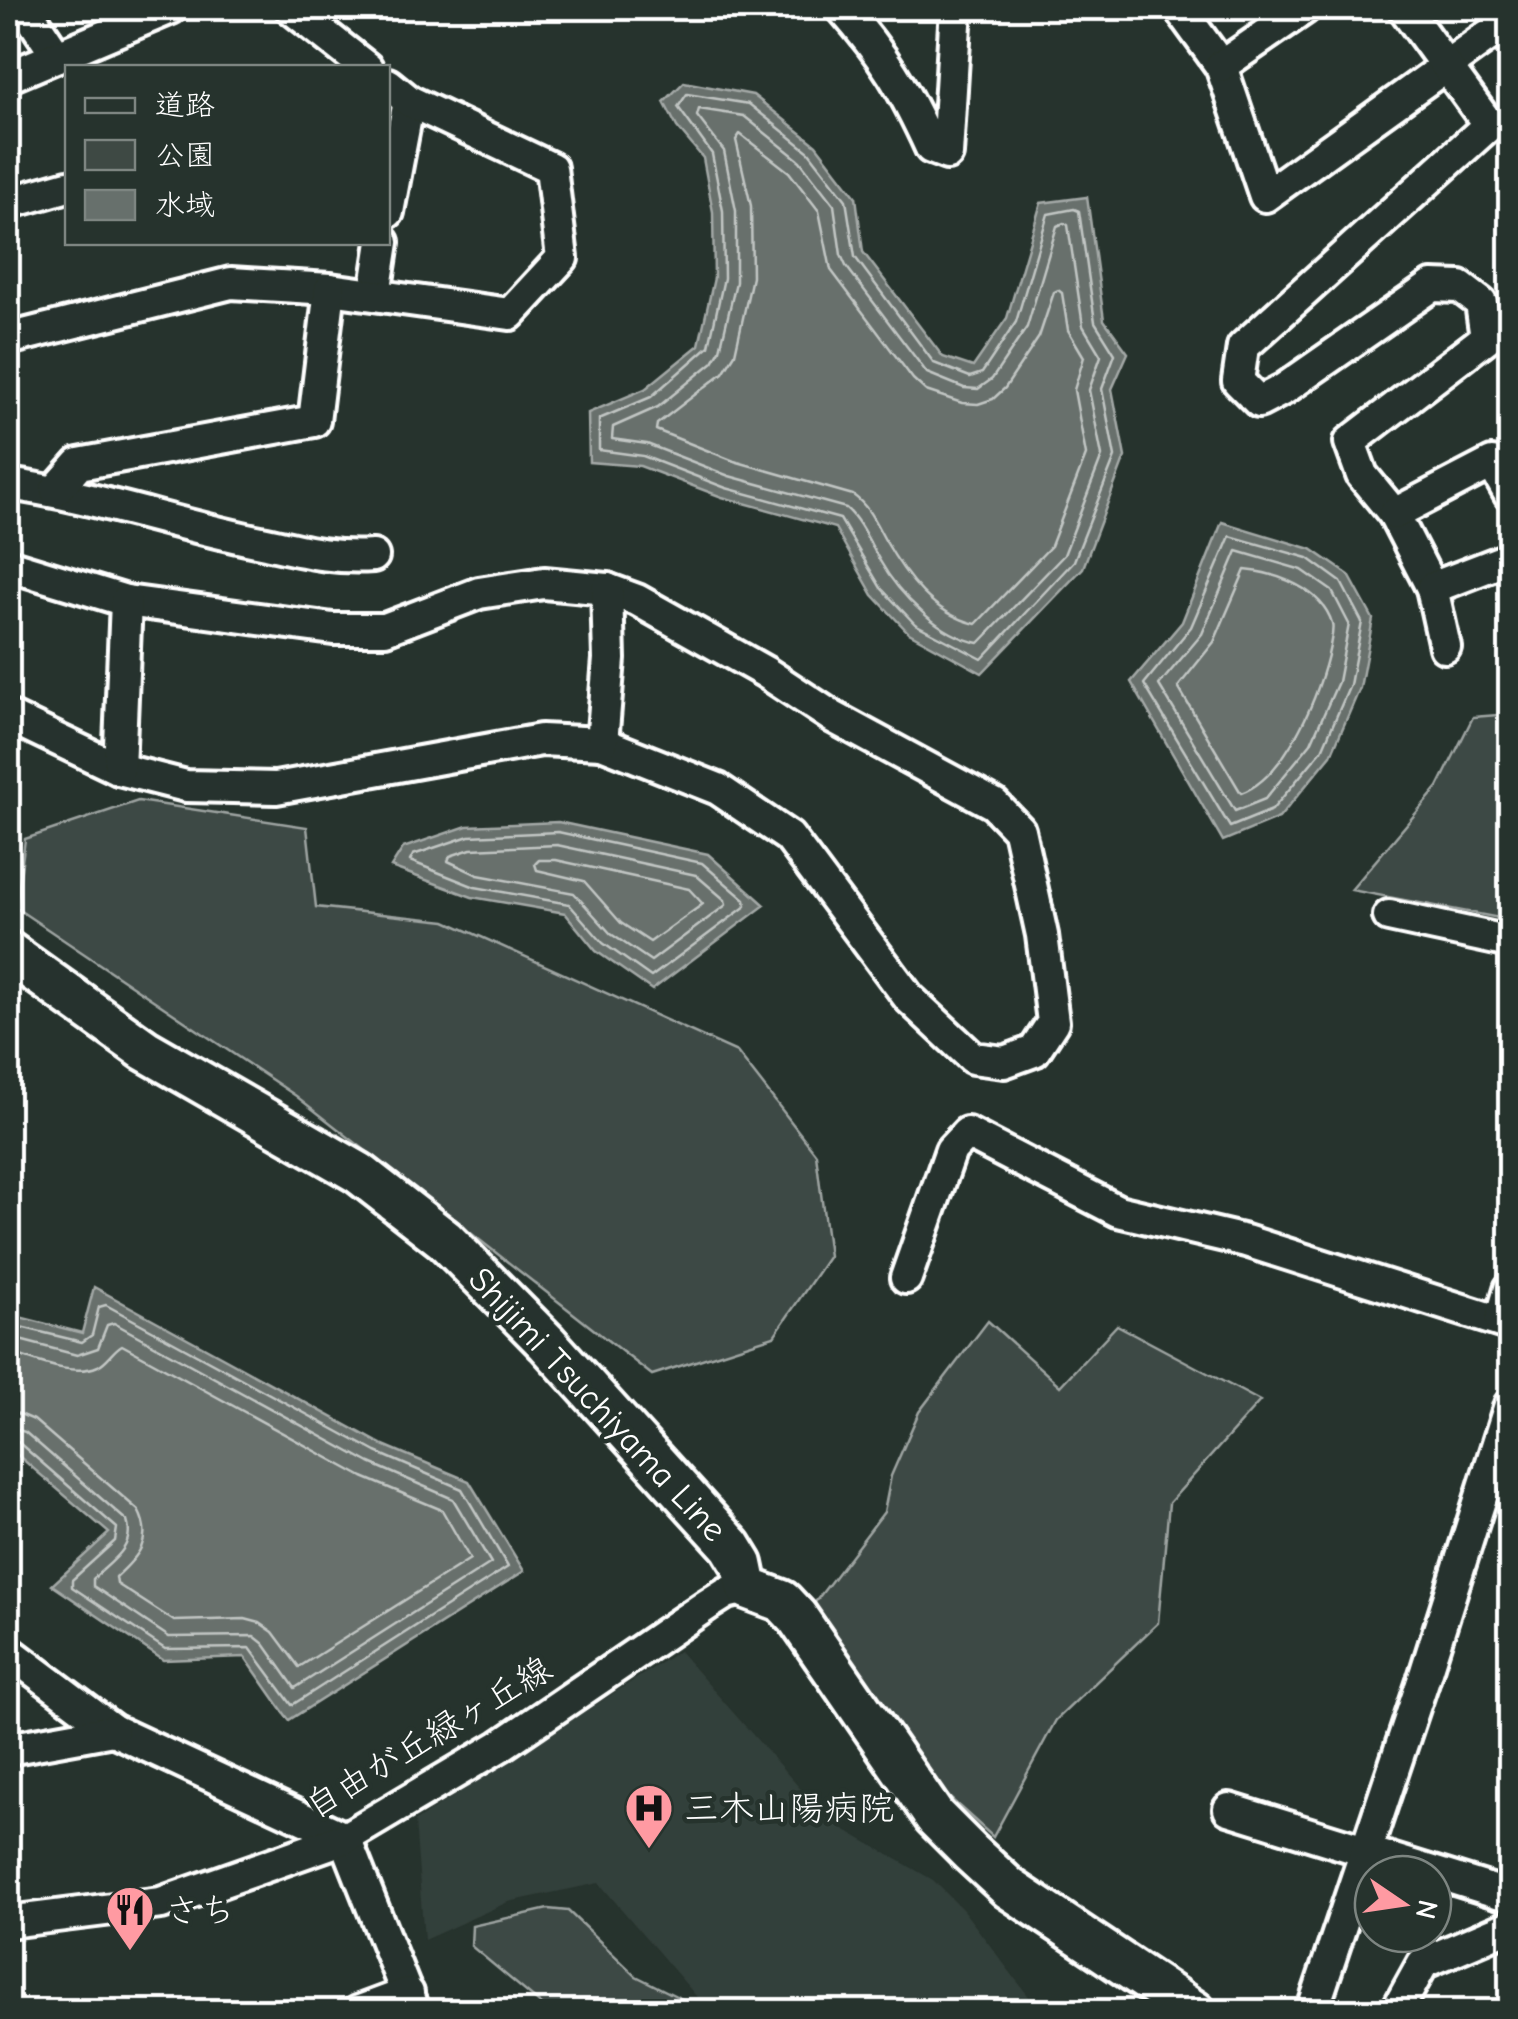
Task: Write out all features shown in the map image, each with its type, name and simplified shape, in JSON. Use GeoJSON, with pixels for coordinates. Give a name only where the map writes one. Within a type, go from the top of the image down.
{"type":"FeatureCollection","features":[{"type":"Feature","properties":{"kind":"main road","name":"Shijimi Tsuchiyama Line"},"geometry":{"type":"LineString","coordinates":[[8,952],[145,1050],[359,1172],[444,1240],[546,1343],[732,1546],[742,1564],[746,1588]]}},
{"type":"Feature","properties":{"kind":"main road"},"geometry":{"type":"LineString","coordinates":[[746,1588],[782,1601],[798,1617],[936,1817],[971,1853],[1009,1888],[1195,2012]]}},
{"type":"Feature","properties":{"kind":"street"},"geometry":{"type":"LineString","coordinates":[[25,8],[57,56]]}},
{"type":"Feature","properties":{"kind":"street"},"geometry":{"type":"LineString","coordinates":[[8,77],[171,8]]}},
{"type":"Feature","properties":{"kind":"street"},"geometry":{"type":"LineString","coordinates":[[291,8],[363,65]]}},
{"type":"Feature","properties":{"kind":"street"},"geometry":{"type":"LineString","coordinates":[[842,8],[903,87],[931,148],[947,154],[956,8]]}},
{"type":"Feature","properties":{"kind":"street"},"geometry":{"type":"LineString","coordinates":[[1178,8],[1221,66],[1266,196],[1510,20]]}},
{"type":"Feature","properties":{"kind":"street"},"geometry":{"type":"LineString","coordinates":[[1221,66],[1304,8]]}},
{"type":"Feature","properties":{"kind":"street"},"geometry":{"type":"LineString","coordinates":[[1404,8],[1489,125],[1243,347],[1238,381],[1259,402],[1284,389],[1432,286],[1460,287],[1481,303],[1486,338],[1350,442],[1362,476],[1394,514],[1432,588],[1445,647]]}},
{"type":"Feature","properties":{"kind":"street"},"geometry":{"type":"LineString","coordinates":[[8,340],[232,283],[375,294],[510,314],[562,258],[552,168],[398,92],[391,162]]}},
{"type":"Feature","properties":{"kind":"street"},"geometry":{"type":"LineString","coordinates":[[8,202],[65,187]]}},
{"type":"Feature","properties":{"kind":"street"},"geometry":{"type":"LineString","coordinates":[[375,294],[383,245]]}},
{"type":"Feature","properties":{"kind":"street"},"geometry":{"type":"LineString","coordinates":[[56,490],[79,464],[314,422],[330,289]]}},
{"type":"Feature","properties":{"kind":"street"},"geometry":{"type":"LineString","coordinates":[[1394,514],[1492,463],[1510,496]]}},
{"type":"Feature","properties":{"kind":"street"},"geometry":{"type":"LineString","coordinates":[[8,484],[56,490],[204,530],[342,558],[373,556]]}},
{"type":"Feature","properties":{"kind":"street"},"geometry":{"type":"LineString","coordinates":[[1432,588],[1510,558]]}},
{"type":"Feature","properties":{"kind":"street"},"geometry":{"type":"LineString","coordinates":[[8,565],[126,601],[334,629],[386,629],[479,593],[544,582],[607,589],[637,600],[765,672],[834,717],[994,804],[1019,830],[1042,934],[1052,1022],[1034,1051],[1004,1062],[974,1058],[909,998],[789,837],[718,789],[602,743],[542,740],[276,788],[186,786],[119,769],[8,716]]}},
{"type":"Feature","properties":{"kind":"street"},"geometry":{"type":"LineString","coordinates":[[602,743],[608,659],[607,589]]}},
{"type":"Feature","properties":{"kind":"street"},"geometry":{"type":"LineString","coordinates":[[119,769],[126,601]]}},
{"type":"Feature","properties":{"kind":"street"},"geometry":{"type":"LineString","coordinates":[[1389,916],[1510,942]]}},
{"type":"Feature","properties":{"kind":"street"},"geometry":{"type":"LineString","coordinates":[[906,1278],[950,1150],[967,1134],[1118,1211],[1246,1241],[1506,1323],[1510,1290]]}},
{"type":"Feature","properties":{"kind":"street"},"geometry":{"type":"LineString","coordinates":[[1312,2012],[1510,1405]]}},
{"type":"Feature","properties":{"kind":"street","name":"自由が丘緑ヶ丘線"},"geometry":{"type":"LineString","coordinates":[[8,1922],[161,1903],[345,1838],[500,1746],[706,1605],[726,1593],[746,1588]]}},
{"type":"Feature","properties":{"kind":"street"},"geometry":{"type":"LineString","coordinates":[[8,1651],[113,1730],[345,1838],[411,2002],[357,2012]]}},
{"type":"Feature","properties":{"kind":"street"},"geometry":{"type":"LineString","coordinates":[[8,1749],[113,1730]]}},
{"type":"Feature","properties":{"kind":"street"},"geometry":{"type":"LineString","coordinates":[[1229,1809],[1510,1896]]}},
{"type":"Feature","properties":{"kind":"street"},"geometry":{"type":"LineString","coordinates":[[1396,2012],[1423,1963],[1510,1926]]}},
{"type":"Feature","properties":{"kind":"shaded area","name":"三木山陽病院"},"geometry":{"type":"Polygon","coordinates":[[[679,1651],[828,1820],[933,1880],[963,1910],[1030,1998],[1051,2011],[709,2011],[599,1883],[508,1902],[424,1940],[415,1821],[679,1651]]]}},
{"type":"Feature","properties":{"kind":"green space"},"geometry":{"type":"Polygon","coordinates":[[[1510,714],[1510,920],[1351,890],[1438,787],[1473,717],[1510,714]]]}},
{"type":"Feature","properties":{"kind":"green space"},"geometry":{"type":"Polygon","coordinates":[[[138,801],[307,827],[316,907],[446,921],[737,1052],[816,1154],[829,1256],[774,1336],[652,1375],[296,1096],[16,908],[25,839],[138,801]]]}},
{"type":"Feature","properties":{"kind":"green space"},"geometry":{"type":"Polygon","coordinates":[[[988,1321],[1060,1386],[1117,1325],[1260,1401],[1169,1503],[1158,1623],[1056,1720],[993,1837],[930,1780],[813,1605],[884,1512],[891,1476],[919,1412],[988,1321]]]}},
{"type":"Feature","properties":{"kind":"green space"},"geometry":{"type":"Polygon","coordinates":[[[548,1909],[568,1911],[636,1976],[706,2011],[549,2011],[471,1946],[472,1926],[548,1909]]]}},
{"type":"Feature","properties":{"kind":"water"},"geometry":{"type":"Polygon","coordinates":[[[684,82],[753,95],[816,145],[856,197],[863,252],[943,357],[973,367],[1007,318],[1041,203],[1087,197],[1104,320],[1128,353],[1112,389],[1125,457],[1083,568],[982,673],[909,633],[873,595],[835,528],[722,497],[640,466],[589,462],[588,413],[645,389],[699,345],[714,278],[713,212],[703,158],[677,127],[664,102],[684,82]]]}},
{"type":"Feature","properties":{"kind":"water"},"geometry":{"type":"Polygon","coordinates":[[[1222,522],[1311,549],[1349,575],[1373,619],[1360,688],[1331,755],[1279,818],[1223,841],[1131,682],[1182,622],[1222,522]]]}},
{"type":"Feature","properties":{"kind":"water"},"geometry":{"type":"Polygon","coordinates":[[[558,822],[708,854],[765,905],[652,990],[596,951],[565,913],[472,897],[391,867],[403,848],[467,826],[558,822]]]}},
{"type":"Feature","properties":{"kind":"water"},"geometry":{"type":"Polygon","coordinates":[[[94,1287],[381,1444],[469,1481],[524,1571],[289,1720],[245,1657],[163,1660],[52,1585],[109,1533],[8,1447],[8,1314],[82,1333],[94,1287]]]}},
{"type":"Feature","properties":{"kind":"place","name":"三木山陽病院"},"geometry":{"type":"Point","coordinates":[649,1850]}},
{"type":"Feature","properties":{"kind":"place","name":"さち"},"geometry":{"type":"Point","coordinates":[130,1952]}}]}
